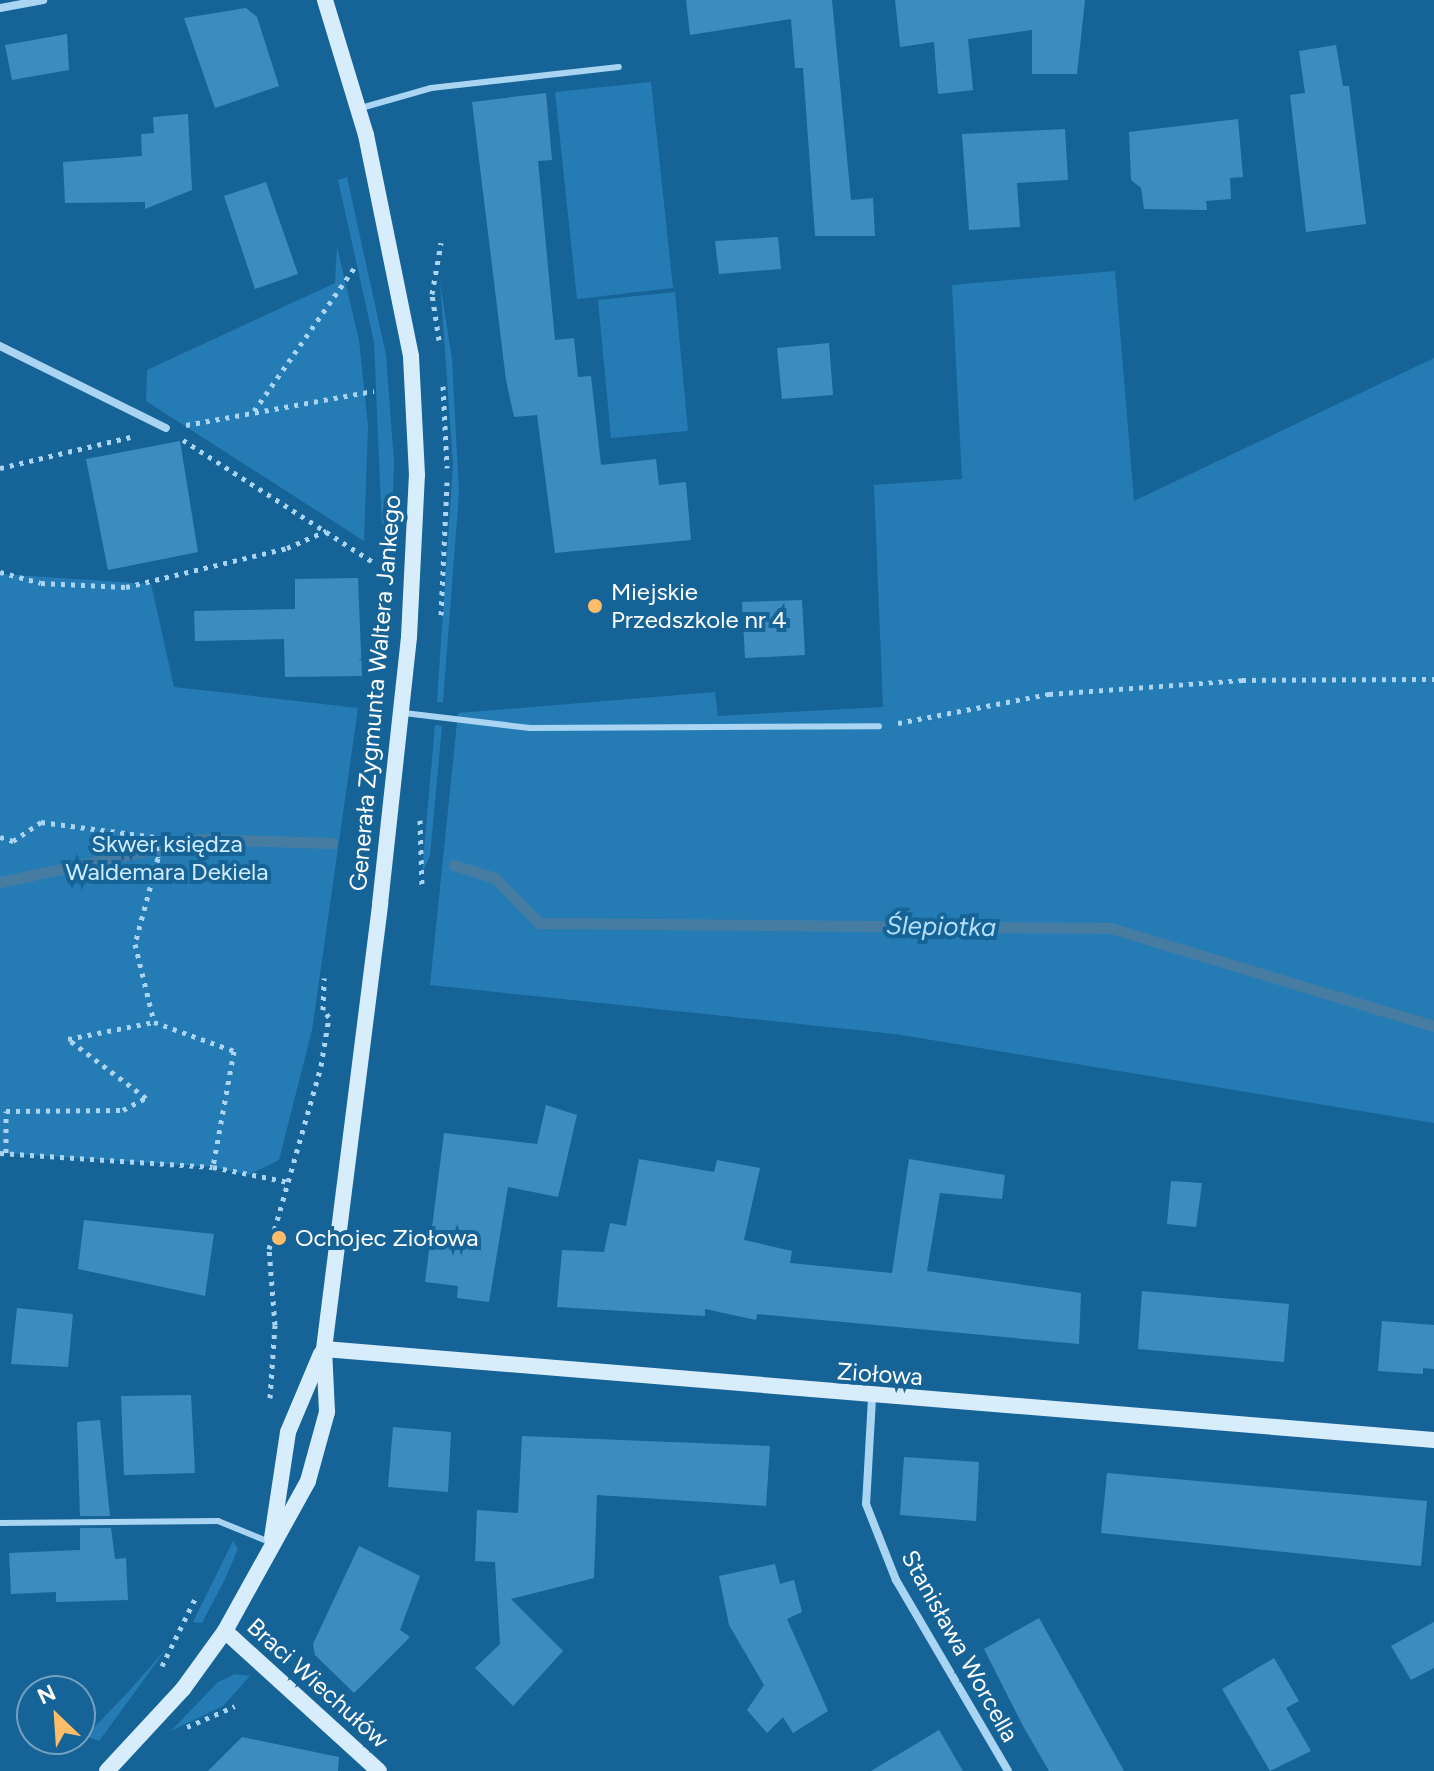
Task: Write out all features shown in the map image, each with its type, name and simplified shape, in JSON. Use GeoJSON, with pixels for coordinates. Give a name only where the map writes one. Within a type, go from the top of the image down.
{"type":"FeatureCollection","features":[{"type":"Feature","properties":{"kind":"street"},"geometry":{"type":"LineString","coordinates":[[0,8],[43,0]]}},
{"type":"Feature","properties":{"kind":"street","name":"Generała Zygmunta Waltera Jankego"},"geometry":{"type":"LineString","coordinates":[[107,1771],[183,1689],[225,1631],[308,1481],[322,1440],[324,1349],[401,713],[416,547],[411,356],[358,109],[325,0]]}},
{"type":"Feature","properties":{"kind":"street"},"geometry":{"type":"LineString","coordinates":[[0,346],[166,428]]}},
{"type":"Feature","properties":{"kind":"street","name":"Generała Zygmunta Waltera Jankego"},"geometry":{"type":"LineString","coordinates":[[272,1543],[288,1432],[324,1349]]}},
{"type":"Feature","properties":{"kind":"street","name":"Ziołowa"},"geometry":{"type":"LineString","coordinates":[[324,1349],[872,1398],[1434,1440]]}},
{"type":"Feature","properties":{"kind":"street","name":"Stanisława Worcella"},"geometry":{"type":"LineString","coordinates":[[872,1398],[866,1504],[896,1580],[1008,1771]]}},
{"type":"Feature","properties":{"kind":"street","name":"Braci Wiechułów"},"geometry":{"type":"LineString","coordinates":[[225,1631],[379,1771]]}},
{"type":"Feature","properties":{"kind":"lane"},"geometry":{"type":"LineString","coordinates":[[358,109],[431,88],[619,67]]}},
{"type":"Feature","properties":{"kind":"lane"},"geometry":{"type":"LineString","coordinates":[[401,713],[588,730],[879,726]]}},
{"type":"Feature","properties":{"kind":"lane"},"geometry":{"type":"LineString","coordinates":[[0,1523],[218,1521],[272,1543]]}},
{"type":"Feature","properties":{"kind":"path"},"geometry":{"type":"LineString","coordinates":[[254,412],[355,267]]}},
{"type":"Feature","properties":{"kind":"path"},"geometry":{"type":"LineString","coordinates":[[166,428],[373,562]]}},
{"type":"Feature","properties":{"kind":"path"},"geometry":{"type":"LineString","coordinates":[[0,572],[41,583],[126,587],[287,548],[326,531]]}},
{"type":"Feature","properties":{"kind":"path"},"geometry":{"type":"LineString","coordinates":[[879,726],[1049,694],[1242,680],[1434,679]]}},
{"type":"Feature","properties":{"kind":"path"},"geometry":{"type":"LineString","coordinates":[[0,837],[13,841],[41,822],[155,837],[158,858],[135,944],[154,1022]]}},
{"type":"Feature","properties":{"kind":"path"},"geometry":{"type":"LineString","coordinates":[[267,1413],[275,1372],[274,1298],[269,1249],[321,1066],[329,1017],[323,1010],[324,978]]}},
{"type":"Feature","properties":{"kind":"path"},"geometry":{"type":"LineString","coordinates":[[213,1167],[234,1051],[154,1022],[68,1039],[146,1098],[123,1110],[6,1111],[3,1153],[213,1167],[289,1182]]}},
{"type":"Feature","properties":{"kind":"green space"},"geometry":{"type":"Polygon","coordinates":[[[651,82],[673,288],[577,299],[555,92],[651,82]]]}},
{"type":"Feature","properties":{"kind":"green space"},"geometry":{"type":"Polygon","coordinates":[[[347,177],[386,355],[394,463],[391,550],[383,551],[374,342],[338,180],[347,177]]]}},
{"type":"Feature","properties":{"kind":"green space"},"geometry":{"type":"Polygon","coordinates":[[[337,247],[359,340],[368,426],[364,541],[146,401],[147,370],[335,283],[337,247]]]}},
{"type":"Feature","properties":{"kind":"green space"},"geometry":{"type":"Polygon","coordinates":[[[1115,271],[1134,501],[1434,358],[1434,1123],[895,1034],[430,985],[458,713],[715,692],[718,716],[883,707],[874,485],[962,479],[952,285],[1115,271]]]}},
{"type":"Feature","properties":{"kind":"green space"},"geometry":{"type":"Polygon","coordinates":[[[440,282],[452,359],[459,493],[443,702],[437,702],[453,464],[440,282]]]}},
{"type":"Feature","properties":{"kind":"green space"},"geometry":{"type":"Polygon","coordinates":[[[675,292],[688,431],[611,438],[598,300],[675,292]]]}},
{"type":"Feature","properties":{"kind":"green space","name":"Skwer księdza Waldemara Dekiela"},"geometry":{"type":"Polygon","coordinates":[[[0,574],[151,584],[174,687],[358,708],[312,1030],[279,1160],[249,1175],[213,1167],[0,1153],[0,574]]]}},
{"type":"Feature","properties":{"kind":"green space"},"geometry":{"type":"Polygon","coordinates":[[[435,725],[442,726],[430,856],[422,873],[435,725]]]}},
{"type":"Feature","properties":{"kind":"green space"},"geometry":{"type":"Polygon","coordinates":[[[233,1541],[238,1549],[225,1579],[202,1623],[193,1622],[233,1541]]]}},
{"type":"Feature","properties":{"kind":"green space"},"geometry":{"type":"Polygon","coordinates":[[[167,1648],[99,1741],[96,1740],[96,1726],[167,1648]]]}},
{"type":"Feature","properties":{"kind":"green space"},"geometry":{"type":"Polygon","coordinates":[[[235,1674],[250,1676],[223,1706],[171,1731],[218,1682],[235,1674]]]}},
{"type":"Feature","properties":{"kind":"building"},"geometry":{"type":"Polygon","coordinates":[[[686,0],[832,0],[851,200],[873,198],[875,236],[815,236],[803,68],[795,68],[791,19],[690,35],[686,0]]]}},
{"type":"Feature","properties":{"kind":"building"},"geometry":{"type":"Polygon","coordinates":[[[895,0],[1085,0],[1077,74],[1032,74],[1032,30],[968,39],[973,90],[938,94],[934,42],[900,47],[895,0]]]}},
{"type":"Feature","properties":{"kind":"building"},"geometry":{"type":"Polygon","coordinates":[[[246,8],[257,17],[279,86],[215,108],[184,18],[246,8]]]}},
{"type":"Feature","properties":{"kind":"building"},"geometry":{"type":"Polygon","coordinates":[[[67,34],[69,70],[12,80],[5,45],[67,34]]]}},
{"type":"Feature","properties":{"kind":"building"},"geometry":{"type":"Polygon","coordinates":[[[1336,45],[1343,86],[1349,86],[1366,224],[1306,232],[1290,95],[1305,93],[1299,51],[1336,45]]]}},
{"type":"Feature","properties":{"kind":"building"},"geometry":{"type":"Polygon","coordinates":[[[546,93],[552,160],[538,161],[555,340],[574,338],[578,377],[591,376],[601,465],[656,459],[659,485],[686,482],[691,540],[555,553],[537,415],[514,417],[506,380],[472,102],[546,93]]]}},
{"type":"Feature","properties":{"kind":"building"},"geometry":{"type":"Polygon","coordinates":[[[188,114],[192,190],[145,209],[145,202],[65,203],[63,162],[142,156],[141,134],[154,133],[153,117],[188,114]]]}},
{"type":"Feature","properties":{"kind":"building"},"geometry":{"type":"Polygon","coordinates":[[[1238,119],[1243,177],[1230,178],[1231,199],[1206,201],[1207,210],[1144,209],[1141,188],[1131,180],[1129,132],[1238,119]]]}},
{"type":"Feature","properties":{"kind":"building"},"geometry":{"type":"Polygon","coordinates":[[[1065,129],[1068,180],[1017,183],[1020,227],[969,230],[962,134],[1065,129]]]}},
{"type":"Feature","properties":{"kind":"building"},"geometry":{"type":"Polygon","coordinates":[[[266,182],[298,274],[255,289],[224,196],[266,182]]]}},
{"type":"Feature","properties":{"kind":"building"},"geometry":{"type":"Polygon","coordinates":[[[778,237],[781,269],[719,274],[715,241],[778,237]]]}},
{"type":"Feature","properties":{"kind":"building"},"geometry":{"type":"Polygon","coordinates":[[[829,343],[833,395],[782,399],[777,348],[829,343]]]}},
{"type":"Feature","properties":{"kind":"building"},"geometry":{"type":"Polygon","coordinates":[[[180,441],[198,552],[108,570],[86,459],[180,441]]]}},
{"type":"Feature","properties":{"kind":"building"},"geometry":{"type":"Polygon","coordinates":[[[358,578],[362,676],[285,677],[284,639],[195,641],[194,611],[295,609],[295,579],[358,578]]]}},
{"type":"Feature","properties":{"kind":"building"},"geometry":{"type":"Polygon","coordinates":[[[802,600],[805,655],[745,658],[742,602],[802,600]]]}},
{"type":"Feature","properties":{"kind":"building"},"geometry":{"type":"Polygon","coordinates":[[[546,1105],[577,1115],[558,1197],[508,1187],[489,1302],[457,1298],[458,1286],[425,1282],[444,1133],[537,1144],[546,1105]]]}},
{"type":"Feature","properties":{"kind":"building"},"geometry":{"type":"Polygon","coordinates":[[[639,1159],[714,1172],[717,1160],[760,1168],[744,1240],[792,1251],[790,1263],[892,1273],[909,1159],[1005,1175],[1002,1199],[940,1193],[927,1271],[1081,1293],[1079,1344],[757,1314],[756,1320],[705,1309],[705,1316],[557,1307],[562,1250],[604,1252],[610,1223],[626,1226],[639,1159]]]}},
{"type":"Feature","properties":{"kind":"building"},"geometry":{"type":"Polygon","coordinates":[[[1171,1181],[1202,1183],[1196,1227],[1167,1224],[1171,1181]]]}},
{"type":"Feature","properties":{"kind":"building"},"geometry":{"type":"Polygon","coordinates":[[[84,1220],[214,1234],[205,1296],[78,1269],[84,1220]]]}},
{"type":"Feature","properties":{"kind":"building"},"geometry":{"type":"Polygon","coordinates":[[[1142,1291],[1289,1304],[1284,1362],[1138,1349],[1142,1291]]]}},
{"type":"Feature","properties":{"kind":"building"},"geometry":{"type":"Polygon","coordinates":[[[17,1308],[73,1314],[68,1367],[11,1364],[17,1308]]]}},
{"type":"Feature","properties":{"kind":"building"},"geometry":{"type":"Polygon","coordinates":[[[1382,1321],[1434,1325],[1434,1369],[1423,1368],[1423,1374],[1378,1371],[1382,1321]]]}},
{"type":"Feature","properties":{"kind":"building"},"geometry":{"type":"Polygon","coordinates":[[[191,1395],[195,1473],[124,1475],[121,1396],[191,1395]]]}},
{"type":"Feature","properties":{"kind":"building"},"geometry":{"type":"Polygon","coordinates":[[[100,1420],[110,1516],[80,1516],[77,1422],[100,1420]]]}},
{"type":"Feature","properties":{"kind":"building"},"geometry":{"type":"Polygon","coordinates":[[[393,1427],[451,1432],[448,1492],[388,1487],[393,1427]]]}},
{"type":"Feature","properties":{"kind":"building"},"geometry":{"type":"Polygon","coordinates":[[[522,1436],[770,1446],[766,1506],[597,1495],[594,1578],[511,1599],[563,1651],[513,1706],[475,1668],[500,1644],[495,1562],[475,1561],[477,1510],[518,1513],[522,1436]]]}},
{"type":"Feature","properties":{"kind":"building"},"geometry":{"type":"Polygon","coordinates":[[[904,1457],[979,1462],[976,1521],[900,1515],[904,1457]]]}},
{"type":"Feature","properties":{"kind":"building"},"geometry":{"type":"Polygon","coordinates":[[[1107,1473],[1427,1501],[1421,1566],[1101,1533],[1107,1473]]]}},
{"type":"Feature","properties":{"kind":"building"},"geometry":{"type":"Polygon","coordinates":[[[80,1528],[111,1528],[115,1559],[126,1558],[128,1600],[56,1602],[56,1592],[11,1594],[9,1553],[80,1550],[80,1528]]]}},
{"type":"Feature","properties":{"kind":"building"},"geometry":{"type":"Polygon","coordinates":[[[359,1546],[420,1576],[400,1630],[410,1637],[354,1693],[315,1655],[313,1644],[359,1546]]]}},
{"type":"Feature","properties":{"kind":"building"},"geometry":{"type":"Polygon","coordinates":[[[775,1564],[780,1584],[794,1580],[802,1612],[787,1619],[828,1711],[793,1733],[783,1717],[767,1733],[747,1710],[764,1685],[729,1625],[719,1576],[775,1564]]]}},
{"type":"Feature","properties":{"kind":"building"},"geometry":{"type":"Polygon","coordinates":[[[1039,1618],[1124,1771],[1049,1771],[1023,1726],[984,1649],[1039,1618]]]}},
{"type":"Feature","properties":{"kind":"building"},"geometry":{"type":"Polygon","coordinates":[[[1434,1622],[1434,1668],[1411,1680],[1391,1646],[1434,1622]]]}},
{"type":"Feature","properties":{"kind":"building"},"geometry":{"type":"Polygon","coordinates":[[[1274,1658],[1299,1701],[1286,1708],[1311,1751],[1270,1771],[1222,1689],[1274,1658]]]}},
{"type":"Feature","properties":{"kind":"building"},"geometry":{"type":"Polygon","coordinates":[[[939,1730],[963,1771],[871,1771],[939,1730]]]}},
{"type":"Feature","properties":{"kind":"building"},"geometry":{"type":"Polygon","coordinates":[[[242,1737],[339,1757],[338,1771],[208,1771],[242,1737]]]}},
{"type":"Feature","properties":{"kind":"waterway","name":"Ślepiotka"},"geometry":{"type":"LineString","coordinates":[[0,882],[200,839],[332,843]]}},
{"type":"Feature","properties":{"kind":"waterway","name":"Ślepiotka"},"geometry":{"type":"LineString","coordinates":[[454,865],[495,878],[539,923],[1111,928],[1434,1026]]}},
{"type":"Feature","properties":{"kind":"place","name":"Miejskie Przedszkole nr 4"},"geometry":{"type":"Point","coordinates":[595,606]}},
{"type":"Feature","properties":{"kind":"place","name":"Ochojec Ziołowa"},"geometry":{"type":"Point","coordinates":[279,1238]}}]}
